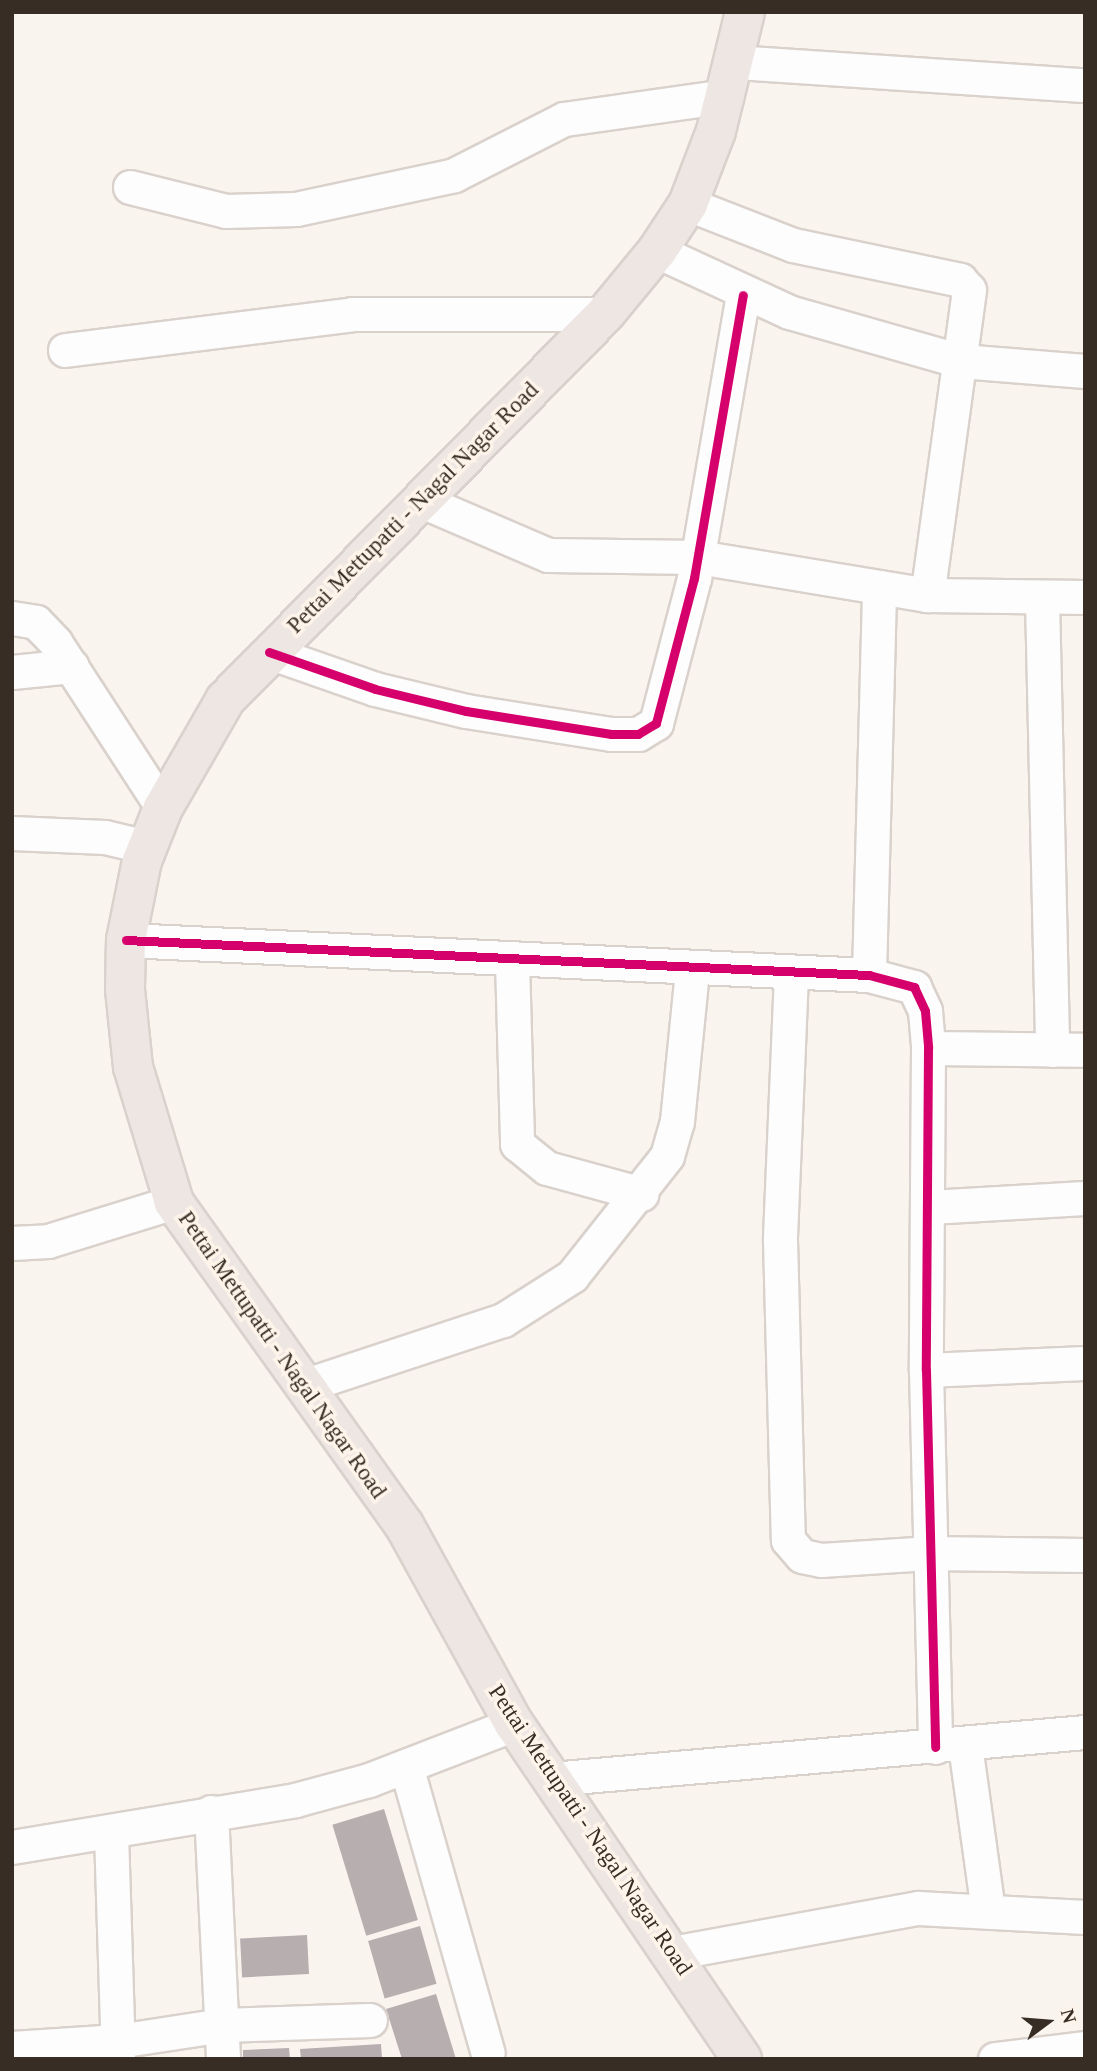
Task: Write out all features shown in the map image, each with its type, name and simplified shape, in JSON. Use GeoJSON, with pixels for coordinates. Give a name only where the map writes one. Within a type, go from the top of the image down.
{"type":"FeatureCollection","features":[{"type":"Feature","properties":{"kind":"main road","name":"Pettai Mettupatti - Nagal Nagar Road"},"geometry":{"type":"LineString","coordinates":[[742,2059],[514,1724],[404,1525],[174,1202],[133,1067],[126,940],[147,848],[163,808],[225,700],[269,652],[605,314],[657,251],[688,204],[730,79],[745,12]]}},
{"type":"Feature","properties":{"kind":"street"},"geometry":{"type":"LineString","coordinates":[[131,187],[226,211],[296,209],[454,175],[565,119],[730,79],[1085,85]]}},
{"type":"Feature","properties":{"kind":"street"},"geometry":{"type":"LineString","coordinates":[[688,204],[824,254],[960,280],[972,301],[927,596]]}},
{"type":"Feature","properties":{"kind":"street"},"geometry":{"type":"LineString","coordinates":[[657,251],[743,295],[961,361],[1085,371]]}},
{"type":"Feature","properties":{"kind":"street"},"geometry":{"type":"LineString","coordinates":[[269,652],[375,689],[466,711],[638,734],[656,723],[664,708],[698,557],[743,295]]}},
{"type":"Feature","properties":{"kind":"street"},"geometry":{"type":"LineString","coordinates":[[65,350],[352,314],[605,314]]}},
{"type":"Feature","properties":{"kind":"street"},"geometry":{"type":"LineString","coordinates":[[422,501],[548,555],[698,557],[927,596],[1042,599],[1085,597]]}},
{"type":"Feature","properties":{"kind":"street"},"geometry":{"type":"LineString","coordinates":[[869,975],[879,587]]}},
{"type":"Feature","properties":{"kind":"street"},"geometry":{"type":"LineString","coordinates":[[1042,599],[1052,1050]]}},
{"type":"Feature","properties":{"kind":"street"},"geometry":{"type":"LineString","coordinates":[[12,618],[36,622],[72,666],[163,808]]}},
{"type":"Feature","properties":{"kind":"street"},"geometry":{"type":"LineString","coordinates":[[12,672],[72,666]]}},
{"type":"Feature","properties":{"kind":"street"},"geometry":{"type":"LineString","coordinates":[[12,833],[104,837],[147,848]]}},
{"type":"Feature","properties":{"kind":"street"},"geometry":{"type":"LineString","coordinates":[[126,940],[692,971],[869,975],[914,987],[925,1011],[928,1048],[928,1553],[950,1746],[988,1910]]}},
{"type":"Feature","properties":{"kind":"street"},"geometry":{"type":"LineString","coordinates":[[512,961],[517,1144],[547,1168],[642,1194]]}},
{"type":"Feature","properties":{"kind":"street"},"geometry":{"type":"LineString","coordinates":[[303,1386],[503,1320],[542,1299],[572,1276],[642,1194],[667,1156],[677,1121],[692,971]]}},
{"type":"Feature","properties":{"kind":"street"},"geometry":{"type":"LineString","coordinates":[[791,974],[780,1240],[788,1540],[802,1556],[821,1560],[928,1553],[1085,1555]]}},
{"type":"Feature","properties":{"kind":"street"},"geometry":{"type":"LineString","coordinates":[[928,1048],[1085,1050]]}},
{"type":"Feature","properties":{"kind":"street"},"geometry":{"type":"LineString","coordinates":[[929,1207],[1085,1199]]}},
{"type":"Feature","properties":{"kind":"street"},"geometry":{"type":"LineString","coordinates":[[12,1243],[48,1241],[174,1202]]}},
{"type":"Feature","properties":{"kind":"street"},"geometry":{"type":"LineString","coordinates":[[926,1370],[1085,1363]]}},
{"type":"Feature","properties":{"kind":"street"},"geometry":{"type":"LineString","coordinates":[[12,1847],[111,1833],[211,1812],[295,1800],[406,1766],[514,1724]]}},
{"type":"Feature","properties":{"kind":"street"},"geometry":{"type":"LineString","coordinates":[[551,1779],[950,1746],[1085,1732]]}},
{"type":"Feature","properties":{"kind":"street"},"geometry":{"type":"LineString","coordinates":[[406,1766],[488,2053]]}},
{"type":"Feature","properties":{"kind":"street"},"geometry":{"type":"LineString","coordinates":[[211,1812],[223,2059]]}},
{"type":"Feature","properties":{"kind":"street"},"geometry":{"type":"LineString","coordinates":[[111,1833],[118,2050]]}},
{"type":"Feature","properties":{"kind":"street"},"geometry":{"type":"LineString","coordinates":[[672,1953],[863,1914],[988,1910],[1085,1917]]}},
{"type":"Feature","properties":{"kind":"street"},"geometry":{"type":"LineString","coordinates":[[12,2048],[118,2050],[222,2025],[370,2020]]}},
{"type":"Feature","properties":{"kind":"street"},"geometry":{"type":"LineString","coordinates":[[995,2059],[1085,2048]]}},
{"type":"Feature","properties":{"kind":"building"},"geometry":{"type":"Polygon","coordinates":[[[384,1809],[418,1920],[366,1936],[332,1825],[384,1809]]]}},
{"type":"Feature","properties":{"kind":"building"},"geometry":{"type":"Polygon","coordinates":[[[420,1926],[437,1984],[385,1999],[368,1941],[420,1926]]]}},
{"type":"Feature","properties":{"kind":"building"},"geometry":{"type":"Polygon","coordinates":[[[307,1935],[309,1974],[242,1977],[240,1939],[307,1935]]]}},
{"type":"Feature","properties":{"kind":"building"},"geometry":{"type":"Polygon","coordinates":[[[436,1994],[456,2059],[402,2059],[386,2009],[436,1994]]]}},
{"type":"Feature","properties":{"kind":"building"},"geometry":{"type":"Polygon","coordinates":[[[381,2044],[382,2059],[301,2059],[300,2049],[381,2044]]]}},
{"type":"Feature","properties":{"kind":"building"},"geometry":{"type":"Polygon","coordinates":[[[289,2048],[290,2059],[243,2059],[243,2050],[289,2048]]]}},
{"type":"Feature","properties":{"kind":"cycle path"},"geometry":{"type":"LineString","coordinates":[[269,652],[375,689],[466,711],[611,734],[638,734],[656,723],[694,578],[743,295]]}},
{"type":"Feature","properties":{"kind":"cycle path"},"geometry":{"type":"LineString","coordinates":[[126,940],[869,975],[914,987],[925,1011],[928,1048],[926,1370],[935,1747]]}}]}
